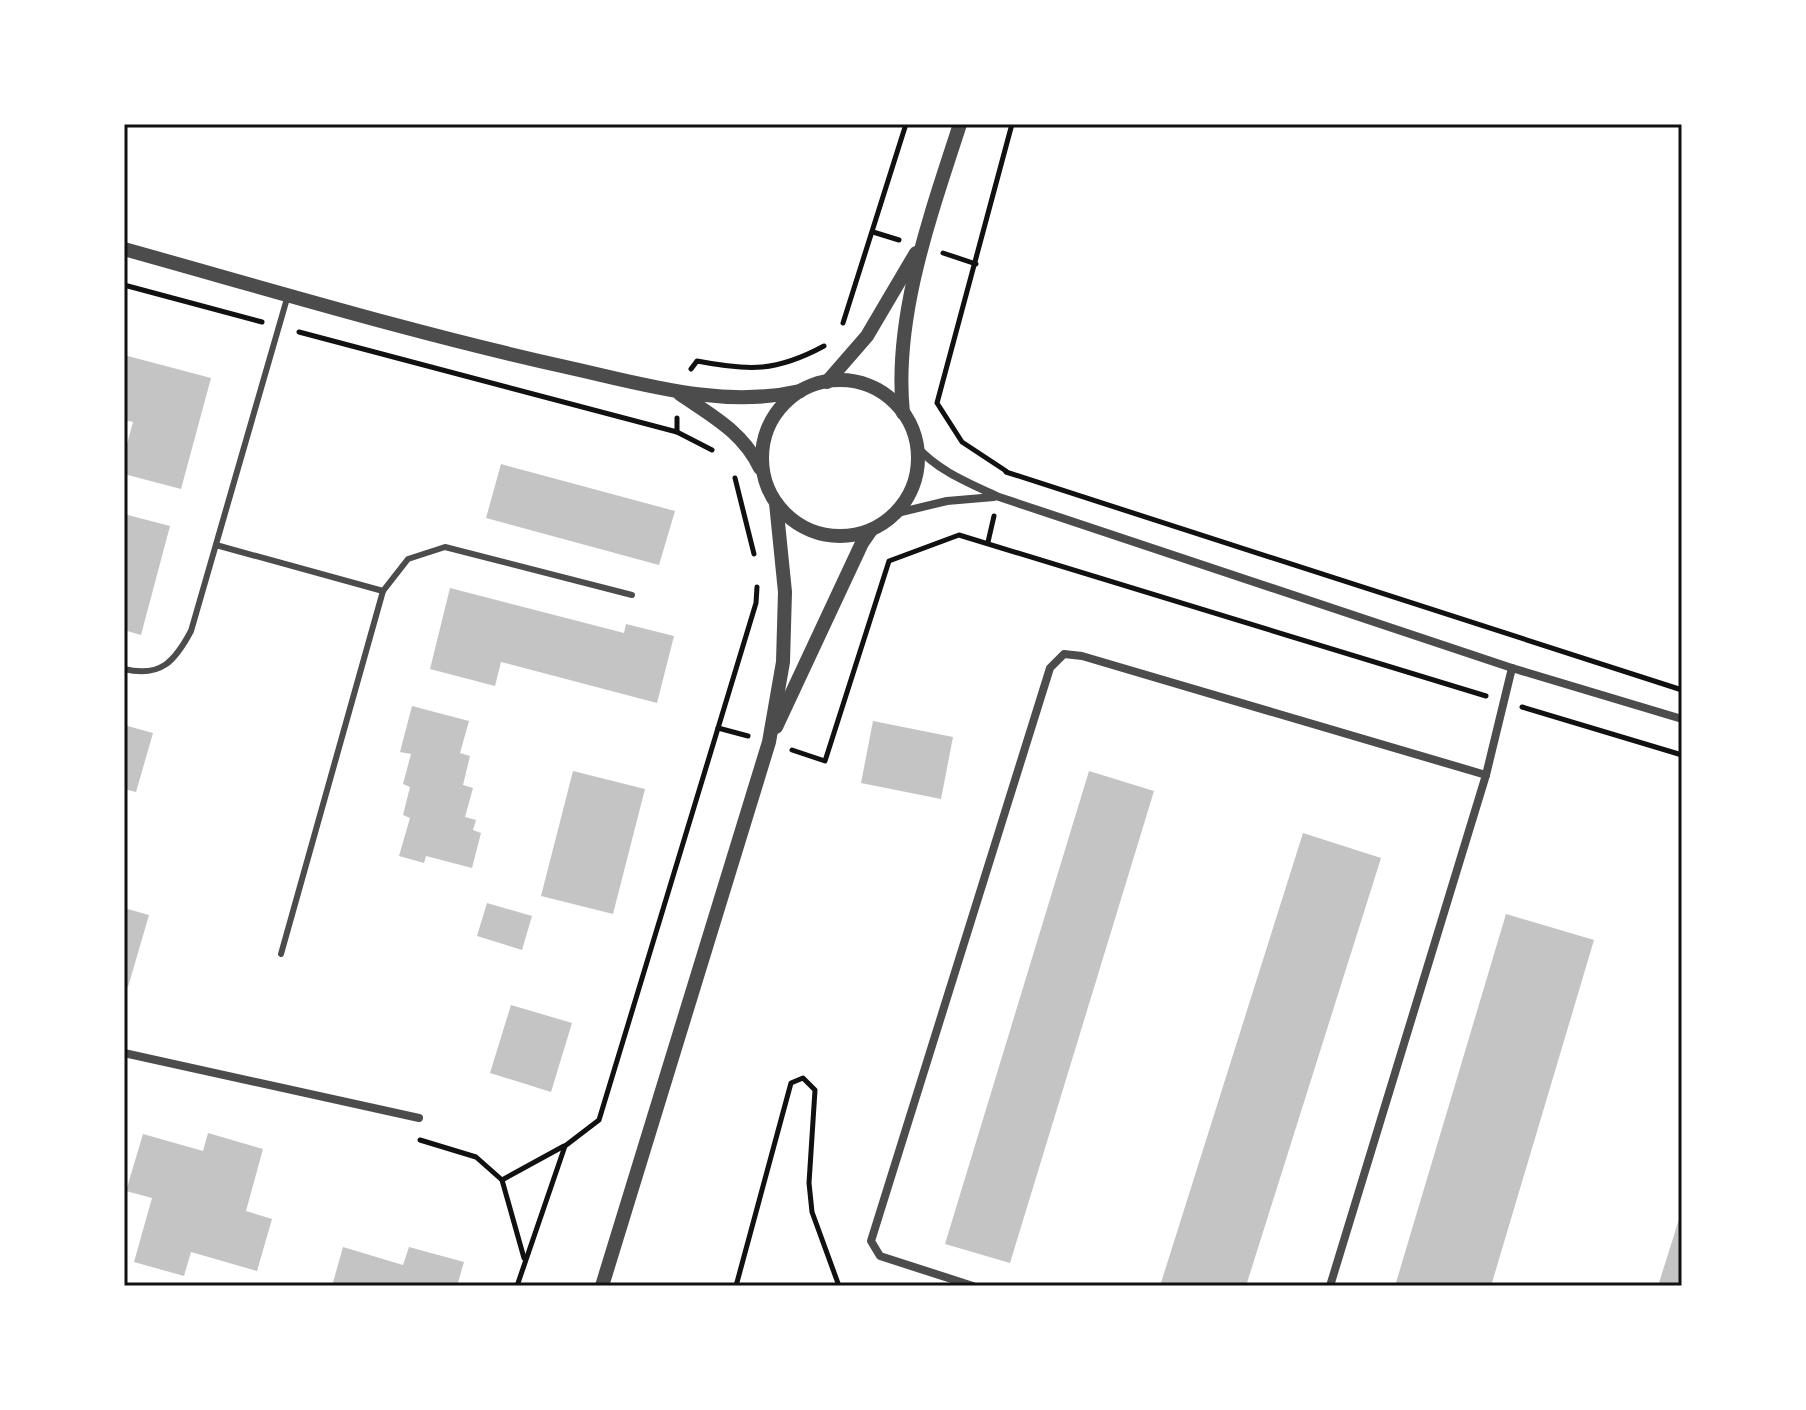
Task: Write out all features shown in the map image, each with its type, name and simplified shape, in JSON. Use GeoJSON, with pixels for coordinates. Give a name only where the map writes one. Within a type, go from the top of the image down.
{"type":"FeatureCollection","features":[{"type":"Feature","properties":{"kind":"street"},"geometry":{"type":"LineString","coordinates":[[903,414],[904,345],[921,246],[960,124]]}},
{"type":"Feature","properties":{"kind":"street"},"geometry":{"type":"LineString","coordinates":[[827,382],[867,336],[921,246]]}},
{"type":"Feature","properties":{"kind":"street"},"geometry":{"type":"LineString","coordinates":[[124,249],[484,349],[676,392],[742,399],[846,381],[869,386],[890,399],[913,431],[917,462],[914,482],[893,514],[872,529],[862,543],[769,742]]}},
{"type":"Feature","properties":{"kind":"street"},"geometry":{"type":"LineString","coordinates":[[764,476],[762,451],[768,428],[781,407],[800,391]]}},
{"type":"Feature","properties":{"kind":"street"},"geometry":{"type":"LineString","coordinates":[[602,1286],[769,742],[783,662],[785,592],[776,503],[755,458],[737,435],[676,392]]}},
{"type":"Feature","properties":{"kind":"street"},"geometry":{"type":"LineString","coordinates":[[916,446],[955,477],[999,497],[1512,668],[1682,719]]}},
{"type":"Feature","properties":{"kind":"street"},"geometry":{"type":"LineString","coordinates":[[893,514],[947,501],[999,497]]}},
{"type":"Feature","properties":{"kind":"street"},"geometry":{"type":"LineString","coordinates":[[776,503],[791,519],[819,533],[845,536],[872,529]]}},
{"type":"Feature","properties":{"kind":"street"},"geometry":{"type":"LineString","coordinates":[[973,1286],[880,1256],[871,1241],[1050,668],[1064,654],[1082,656],[1486,775]]}},
{"type":"Feature","properties":{"kind":"street"},"geometry":{"type":"LineString","coordinates":[[1330,1286],[1486,775],[1512,668]]}},
{"type":"Feature","properties":{"kind":"street"},"geometry":{"type":"LineString","coordinates":[[124,1053],[419,1118]]}},
{"type":"Feature","properties":{"kind":"lane"},"geometry":{"type":"LineString","coordinates":[[124,669],[138,672],[160,669],[178,656],[191,631],[288,295]]}},
{"type":"Feature","properties":{"kind":"lane"},"geometry":{"type":"LineString","coordinates":[[216,545],[383,591]]}},
{"type":"Feature","properties":{"kind":"lane"},"geometry":{"type":"LineString","coordinates":[[281,954],[383,591],[408,559],[445,547],[632,595]]}},
{"type":"Feature","properties":{"kind":"path"},"geometry":{"type":"LineString","coordinates":[[677,432],[676,392],[697,361],[729,367],[765,368],[797,361],[825,346],[844,323],[906,124]]}},
{"type":"Feature","properties":{"kind":"path"},"geometry":{"type":"LineString","coordinates":[[1012,124],[937,403],[962,442],[1006,472],[1682,690]]}},
{"type":"Feature","properties":{"kind":"path"},"geometry":{"type":"LineString","coordinates":[[124,285],[677,432],[719,453]]}},
{"type":"Feature","properties":{"kind":"path"},"geometry":{"type":"LineString","coordinates":[[733,468],[755,557]]}},
{"type":"Feature","properties":{"kind":"path"},"geometry":{"type":"LineString","coordinates":[[988,542],[1006,472]]}},
{"type":"Feature","properties":{"kind":"path"},"geometry":{"type":"LineString","coordinates":[[769,742],[825,761],[889,561],[959,535],[1682,755]]}},
{"type":"Feature","properties":{"kind":"path"},"geometry":{"type":"LineString","coordinates":[[502,1180],[565,1146],[599,1120],[756,603],[758,572]]}},
{"type":"Feature","properties":{"kind":"path"},"geometry":{"type":"LineString","coordinates":[[736,1286],[791,1083],[803,1078],[815,1090],[809,1183],[812,1212],[839,1286]]}},
{"type":"Feature","properties":{"kind":"path"},"geometry":{"type":"LineString","coordinates":[[419,1118],[419,1139],[476,1157],[502,1180],[525,1259]]}},
{"type":"Feature","properties":{"kind":"path"},"geometry":{"type":"LineString","coordinates":[[517,1286],[565,1146]]}},
{"type":"Feature","properties":{"kind":"building"},"geometry":{"type":"Polygon","coordinates":[[[124,355],[211,378],[181,489],[124,474],[124,455],[133,422],[124,420],[124,355]]]}},
{"type":"Feature","properties":{"kind":"building"},"geometry":{"type":"Polygon","coordinates":[[[501,464],[675,511],[659,565],[486,518],[501,464]]]}},
{"type":"Feature","properties":{"kind":"building"},"geometry":{"type":"Polygon","coordinates":[[[124,514],[170,526],[141,635],[124,630],[124,514]]]}},
{"type":"Feature","properties":{"kind":"building"},"geometry":{"type":"Polygon","coordinates":[[[450,588],[624,633],[626,624],[674,636],[657,703],[501,662],[495,686],[430,669],[450,588]]]}},
{"type":"Feature","properties":{"kind":"building"},"geometry":{"type":"Polygon","coordinates":[[[412,706],[469,721],[460,753],[470,756],[463,785],[473,788],[465,817],[476,820],[473,830],[481,833],[472,868],[426,856],[424,863],[399,856],[410,818],[403,815],[410,787],[403,784],[411,754],[400,752],[412,706]]]}},
{"type":"Feature","properties":{"kind":"building"},"geometry":{"type":"Polygon","coordinates":[[[873,721],[953,737],[941,799],[861,783],[873,721]]]}},
{"type":"Feature","properties":{"kind":"building"},"geometry":{"type":"Polygon","coordinates":[[[124,725],[153,733],[136,792],[124,789],[124,725]]]}},
{"type":"Feature","properties":{"kind":"building"},"geometry":{"type":"Polygon","coordinates":[[[573,771],[645,789],[613,914],[541,896],[573,771]]]}},
{"type":"Feature","properties":{"kind":"building"},"geometry":{"type":"Polygon","coordinates":[[[1089,771],[1154,791],[1010,1263],[945,1244],[1089,771]]]}},
{"type":"Feature","properties":{"kind":"building"},"geometry":{"type":"Polygon","coordinates":[[[1303,833],[1381,858],[1246,1286],[1160,1286],[1303,833]]]}},
{"type":"Feature","properties":{"kind":"building"},"geometry":{"type":"Polygon","coordinates":[[[487,903],[532,916],[522,950],[477,936],[487,903]]]}},
{"type":"Feature","properties":{"kind":"building"},"geometry":{"type":"Polygon","coordinates":[[[124,908],[149,915],[128,987],[124,986],[124,908]]]}},
{"type":"Feature","properties":{"kind":"building"},"geometry":{"type":"Polygon","coordinates":[[[1506,914],[1594,940],[1491,1286],[1395,1286],[1506,914]]]}},
{"type":"Feature","properties":{"kind":"building"},"geometry":{"type":"Polygon","coordinates":[[[511,1005],[572,1023],[551,1092],[490,1073],[511,1005]]]}},
{"type":"Feature","properties":{"kind":"building"},"geometry":{"type":"Polygon","coordinates":[[[208,1133],[263,1149],[246,1211],[272,1219],[257,1271],[191,1252],[184,1276],[134,1262],[152,1198],[126,1191],[143,1134],[203,1151],[208,1133]]]}},
{"type":"Feature","properties":{"kind":"building"},"geometry":{"type":"Polygon","coordinates":[[[1681,1213],[1682,1286],[1658,1286],[1681,1213]]]}},
{"type":"Feature","properties":{"kind":"building"},"geometry":{"type":"Polygon","coordinates":[[[343,1247],[403,1265],[409,1247],[464,1262],[457,1286],[332,1286],[343,1247]]]}}]}
